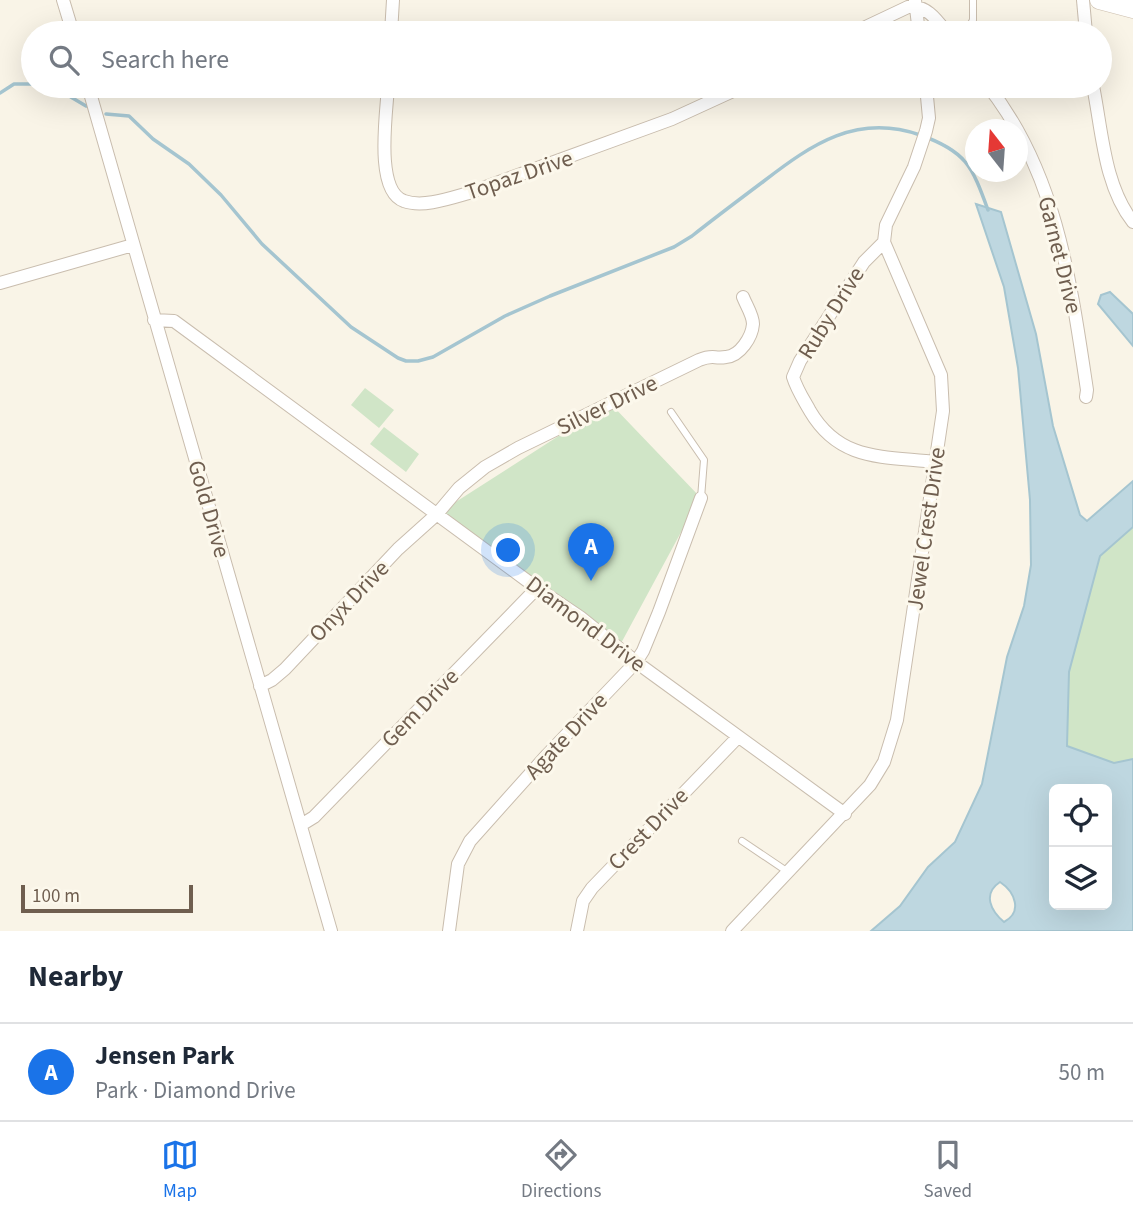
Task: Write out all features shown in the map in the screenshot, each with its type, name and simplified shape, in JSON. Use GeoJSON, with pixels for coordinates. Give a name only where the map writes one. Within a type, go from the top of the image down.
{"type":"FeatureCollection","features":[{"type":"Feature","properties":{"kind":"street"},"geometry":{"type":"LineString","coordinates":[[64,0],[70,21]]}},
{"type":"Feature","properties":{"kind":"street"},"geometry":{"type":"LineString","coordinates":[[392,21],[393,0]]}},
{"type":"Feature","properties":{"kind":"street"},"geometry":{"type":"LineString","coordinates":[[1083,0],[1085,21]]}},
{"type":"Feature","properties":{"kind":"street"},"geometry":{"type":"LineString","coordinates":[[1099,0],[1133,9]]}},
{"type":"Feature","properties":{"kind":"street"},"geometry":{"type":"LineString","coordinates":[[878,21],[915,3]]}},
{"type":"Feature","properties":{"kind":"street"},"geometry":{"type":"LineString","coordinates":[[915,3],[917,21]]}},
{"type":"Feature","properties":{"kind":"street"},"geometry":{"type":"LineString","coordinates":[[915,3],[937,21]]}},
{"type":"Feature","properties":{"kind":"street","name":"Gold Drive"},"geometry":{"type":"LineString","coordinates":[[91,98],[331,931]]}},
{"type":"Feature","properties":{"kind":"street","name":"Topaz Drive"},"geometry":{"type":"LineString","coordinates":[[387,98],[384,145],[387,180],[396,196],[404,201],[415,202],[446,200],[470,193],[672,119],[718,98]]}},
{"type":"Feature","properties":{"kind":"street"},"geometry":{"type":"LineString","coordinates":[[884,242],[886,225],[893,206],[914,167],[922,145],[929,118],[927,98]]}},
{"type":"Feature","properties":{"kind":"street","name":"Garnet Drive"},"geometry":{"type":"LineString","coordinates":[[996,98],[1029,148],[1051,208],[1070,286],[1086,397]]}},
{"type":"Feature","properties":{"kind":"street"},"geometry":{"type":"LineString","coordinates":[[1095,98],[1113,184],[1119,201],[1133,222]]}},
{"type":"Feature","properties":{"kind":"street","name":"Ruby Drive"},"geometry":{"type":"LineString","coordinates":[[884,242],[864,261],[800,361],[793,377],[819,427],[845,448],[873,455],[936,462]]}},
{"type":"Feature","properties":{"kind":"street","name":"Jewel Crest Drive"},"geometry":{"type":"LineString","coordinates":[[732,931],[870,785],[884,762],[894,732],[943,411],[941,375],[884,242]]}},
{"type":"Feature","properties":{"kind":"street"},"geometry":{"type":"LineString","coordinates":[[0,283],[133,245]]}},
{"type":"Feature","properties":{"kind":"street","name":"Silver Drive"},"geometry":{"type":"LineString","coordinates":[[438,514],[459,488],[485,467],[518,448],[699,359],[710,355],[721,358],[732,356],[750,336],[753,322],[743,297]]}},
{"type":"Feature","properties":{"kind":"street","name":"Diamond Drive"},"geometry":{"type":"LineString","coordinates":[[154,320],[174,321],[845,814]]}},
{"type":"Feature","properties":{"kind":"street","name":"Agate Drive"},"geometry":{"type":"LineString","coordinates":[[449,931],[458,864],[470,841],[636,662],[659,612],[701,498]]}},
{"type":"Feature","properties":{"kind":"street","name":"Onyx Drive"},"geometry":{"type":"LineString","coordinates":[[260,686],[285,669],[398,549],[438,514]]}},
{"type":"Feature","properties":{"kind":"street","name":"Gem Drive"},"geometry":{"type":"LineString","coordinates":[[301,825],[314,817],[537,588]]}},
{"type":"Feature","properties":{"kind":"street","name":"Crest Drive"},"geometry":{"type":"LineString","coordinates":[[577,931],[583,901],[592,888],[738,737]]}},
{"type":"Feature","properties":{"kind":"lane"},"geometry":{"type":"LineString","coordinates":[[972,21],[973,0]]}},
{"type":"Feature","properties":{"kind":"lane"},"geometry":{"type":"LineString","coordinates":[[671,412],[704,460],[701,498]]}},
{"type":"Feature","properties":{"kind":"lane"},"geometry":{"type":"LineString","coordinates":[[742,841],[788,872]]}},
{"type":"Feature","properties":{"kind":"green space"},"geometry":{"type":"Polygon","coordinates":[[[365,388],[394,410],[379,428],[351,405],[365,388]]]}},
{"type":"Feature","properties":{"kind":"green space"},"geometry":{"type":"Polygon","coordinates":[[[610,403],[700,497],[619,647],[437,514],[610,403]]]}},
{"type":"Feature","properties":{"kind":"green space"},"geometry":{"type":"Polygon","coordinates":[[[384,427],[419,454],[406,472],[370,444],[384,427]]]}},
{"type":"Feature","properties":{"kind":"green space"},"geometry":{"type":"Polygon","coordinates":[[[1133,527],[1133,759],[1114,763],[1067,747],[1069,672],[1100,556],[1133,527]]]}},
{"type":"Feature","properties":{"kind":"water"},"geometry":{"type":"Polygon","coordinates":[[[976,204],[1001,212],[1036,334],[1053,426],[1080,515],[1087,521],[1133,481],[1133,527],[1100,556],[1069,672],[1067,746],[1114,763],[1133,759],[1133,931],[871,931],[900,906],[928,867],[955,842],[982,784],[1007,657],[1024,606],[1031,565],[1030,500],[1018,368],[1004,287],[976,204]],[[1000,882],[994,887],[990,897],[992,908],[1004,922],[1014,913],[1015,908],[1013,896],[1000,882]]]}},
{"type":"Feature","properties":{"kind":"water"},"geometry":{"type":"Polygon","coordinates":[[[1110,292],[1133,314],[1133,346],[1098,304],[1101,295],[1110,292]]]}},
{"type":"Feature","properties":{"kind":"waterway"},"geometry":{"type":"LineString","coordinates":[[0,93],[14,84],[21,84]]}},
{"type":"Feature","properties":{"kind":"waterway"},"geometry":{"type":"LineString","coordinates":[[72,98],[86,106]]}},
{"type":"Feature","properties":{"kind":"waterway"},"geometry":{"type":"LineString","coordinates":[[106,114],[129,116],[153,139],[189,164],[221,195],[262,244],[351,327],[406,361],[433,357],[505,316],[674,247],[800,155],[818,144],[856,130],[897,129],[948,147],[958,154],[972,171],[988,210]]}},
{"type":"Feature","properties":{"kind":"place","name":"Jensen Park"},"geometry":{"type":"Point","coordinates":[591,581]}}]}
